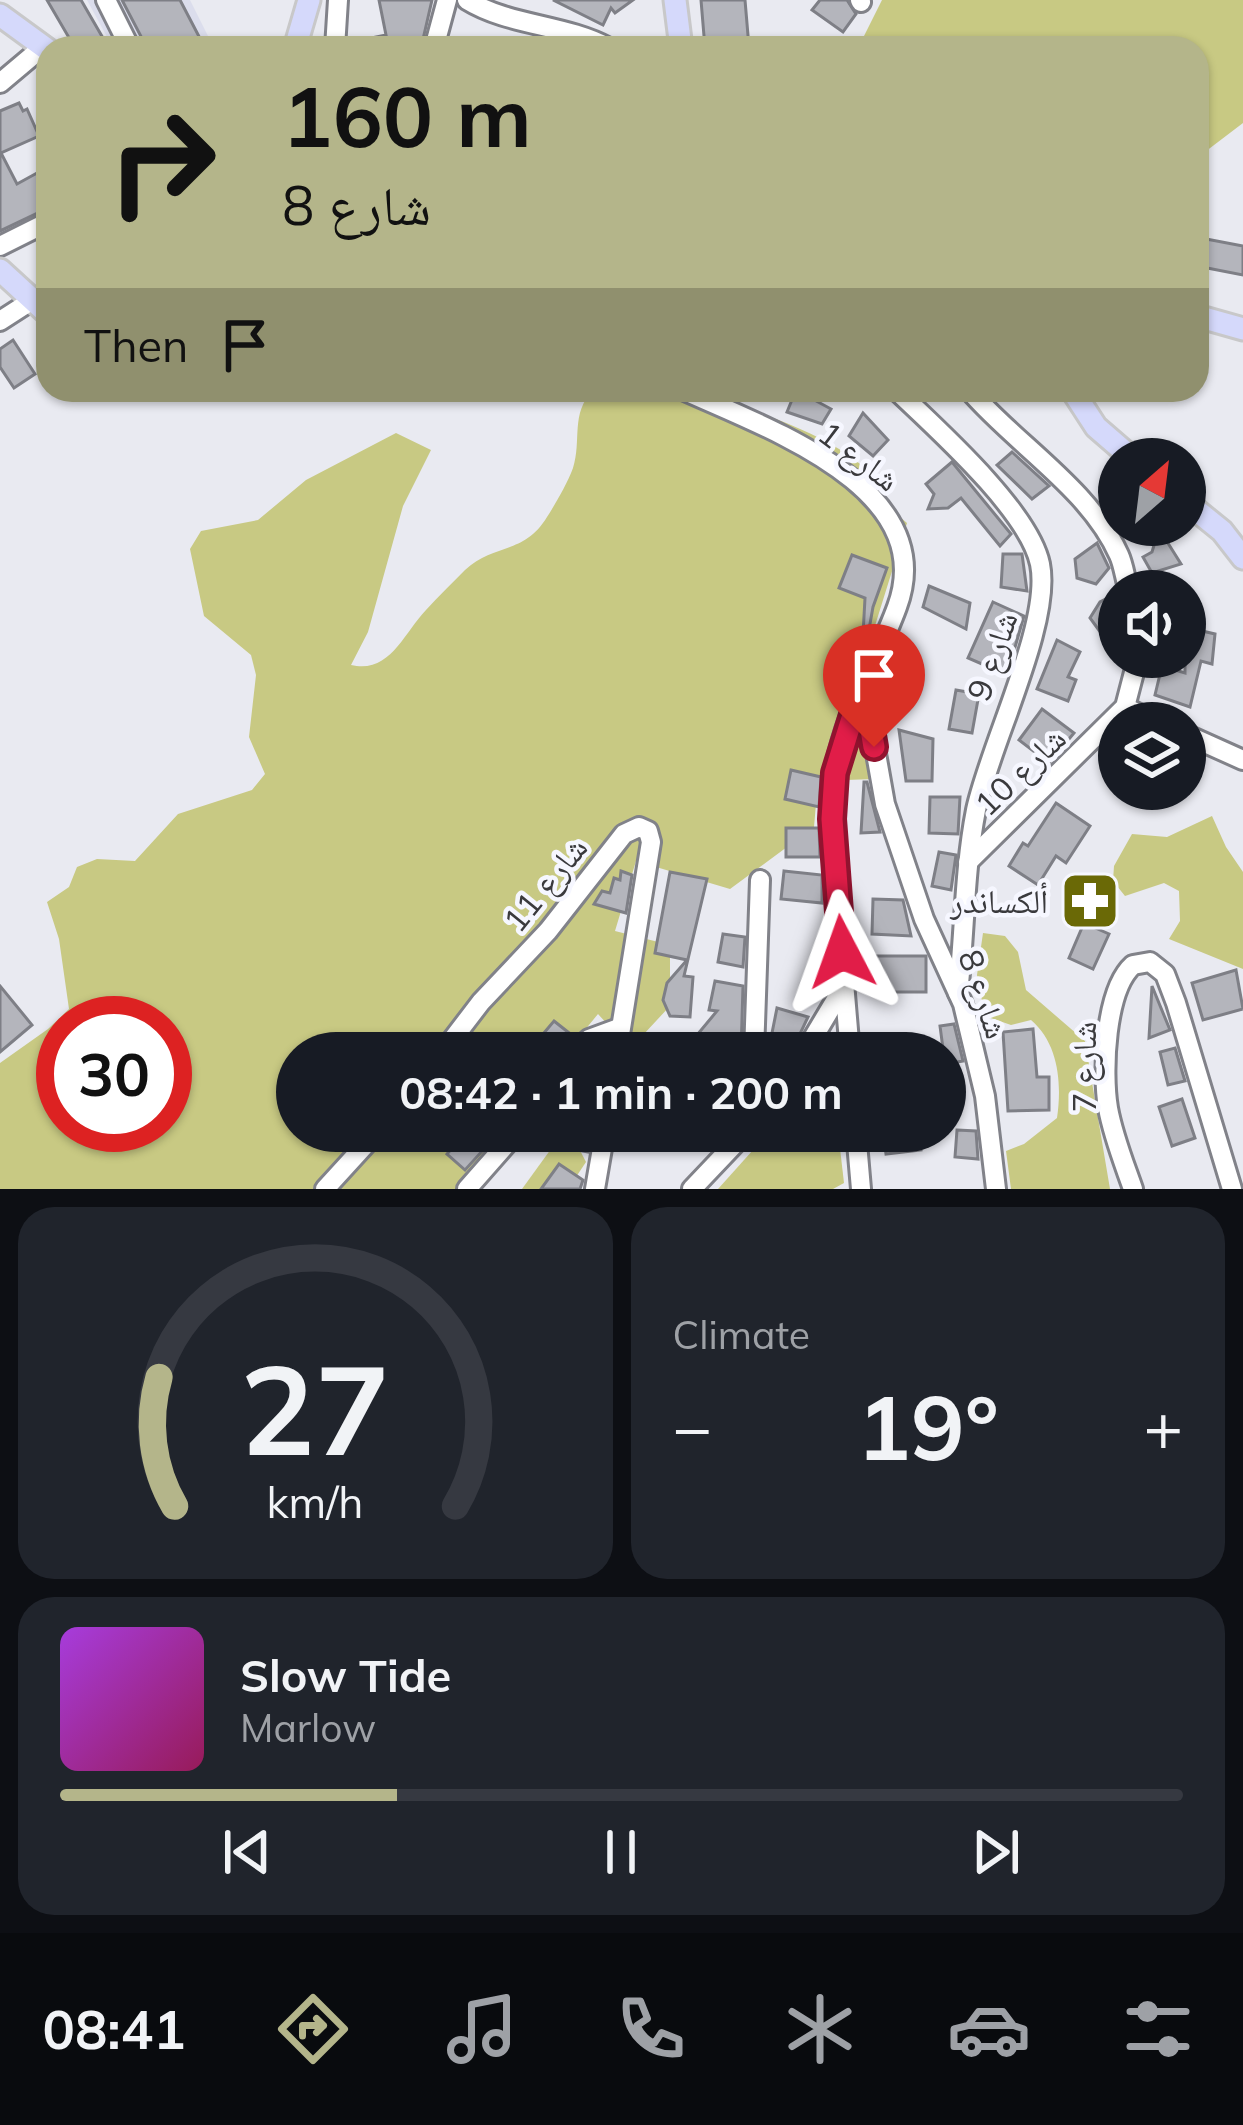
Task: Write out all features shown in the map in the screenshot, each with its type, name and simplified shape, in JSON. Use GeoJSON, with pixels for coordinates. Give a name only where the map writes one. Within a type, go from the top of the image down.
{"type":"FeatureCollection","features":[{"type":"Feature","properties":{"kind":"main road"},"geometry":{"type":"LineString","coordinates":[[298,36],[309,0]]}},
{"type":"Feature","properties":{"kind":"main road"},"geometry":{"type":"LineString","coordinates":[[675,0],[680,36]]}},
{"type":"Feature","properties":{"kind":"main road"},"geometry":{"type":"LineString","coordinates":[[0,15],[36,41]]}},
{"type":"Feature","properties":{"kind":"main road"},"geometry":{"type":"LineString","coordinates":[[0,270],[36,302]]}},
{"type":"Feature","properties":{"kind":"main road"},"geometry":{"type":"LineString","coordinates":[[1209,319],[1243,329]]}},
{"type":"Feature","properties":{"kind":"main road"},"geometry":{"type":"LineString","coordinates":[[1080,402],[1109,438]]}},
{"type":"Feature","properties":{"kind":"main road"},"geometry":{"type":"LineString","coordinates":[[1206,518],[1243,558]]}},
{"type":"Feature","properties":{"kind":"street"},"geometry":{"type":"LineString","coordinates":[[106,0],[124,36]]}},
{"type":"Feature","properties":{"kind":"street"},"geometry":{"type":"LineString","coordinates":[[335,36],[338,0]]}},
{"type":"Feature","properties":{"kind":"street"},"geometry":{"type":"LineString","coordinates":[[437,36],[447,0]]}},
{"type":"Feature","properties":{"kind":"street"},"geometry":{"type":"LineString","coordinates":[[466,0],[574,36]]}},
{"type":"Feature","properties":{"kind":"street"},"geometry":{"type":"LineString","coordinates":[[0,83],[36,56]]}},
{"type":"Feature","properties":{"kind":"street"},"geometry":{"type":"LineString","coordinates":[[0,246],[36,228]]}},
{"type":"Feature","properties":{"kind":"street"},"geometry":{"type":"LineString","coordinates":[[0,321],[36,309]]}},
{"type":"Feature","properties":{"kind":"street","name":"شارع 1"},"geometry":{"type":"LineString","coordinates":[[707,402],[819,457],[866,491],[890,518],[901,541],[904,578],[896,610],[863,683],[835,773],[832,819],[848,1032]]}},
{"type":"Feature","properties":{"kind":"street","name":"شارع 9"},"geometry":{"type":"LineString","coordinates":[[908,402],[1024,523],[1040,562],[1042,605],[982,783],[968,862],[958,993]]}},
{"type":"Feature","properties":{"kind":"street"},"geometry":{"type":"LineString","coordinates":[[979,402],[995,421],[1040,456],[1079,499],[1121,558],[1124,570]]}},
{"type":"Feature","properties":{"kind":"street","name":"شارع 8"},"geometry":{"type":"LineString","coordinates":[[863,683],[885,804],[925,919],[958,993],[985,1096],[996,1189]]}},
{"type":"Feature","properties":{"kind":"street","name":"شارع 10"},"geometry":{"type":"LineString","coordinates":[[968,862],[1098,734]]}},
{"type":"Feature","properties":{"kind":"street"},"geometry":{"type":"LineString","coordinates":[[1206,743],[1243,760]]}},
{"type":"Feature","properties":{"kind":"street","name":"شارع 11"},"geometry":{"type":"LineString","coordinates":[[458,1032],[548,931],[624,834],[639,827],[648,831],[651,842],[620,1032]]}},
{"type":"Feature","properties":{"kind":"street"},"geometry":{"type":"LineString","coordinates":[[755,1032],[760,880]]}},
{"type":"Feature","properties":{"kind":"street","name":"شارع 7"},"geometry":{"type":"LineString","coordinates":[[1133,1189],[1108,1107],[1107,1048],[1122,978],[1133,965],[1150,962],[1165,974],[1176,1003],[1232,1189]]}},
{"type":"Feature","properties":{"kind":"street"},"geometry":{"type":"LineString","coordinates":[[817,1032],[844,986]]}},
{"type":"Feature","properties":{"kind":"street"},"geometry":{"type":"LineString","coordinates":[[609,1032],[620,1028]]}},
{"type":"Feature","properties":{"kind":"street"},"geometry":{"type":"LineString","coordinates":[[325,1189],[359,1152]]}},
{"type":"Feature","properties":{"kind":"street"},"geometry":{"type":"LineString","coordinates":[[467,1189],[500,1152]]}},
{"type":"Feature","properties":{"kind":"street"},"geometry":{"type":"LineString","coordinates":[[594,1186],[600,1152]]}},
{"type":"Feature","properties":{"kind":"street"},"geometry":{"type":"LineString","coordinates":[[692,1189],[727,1152]]}},
{"type":"Feature","properties":{"kind":"street"},"geometry":{"type":"LineString","coordinates":[[858,1152],[862,1189]]}},
{"type":"Feature","properties":{"kind":"shaded area"},"geometry":{"type":"Polygon","coordinates":[[[87,0],[190,0],[208,36],[106,36],[87,0]]]}},
{"type":"Feature","properties":{"kind":"green space"},"geometry":{"type":"Polygon","coordinates":[[[882,0],[1243,0],[1243,123],[1209,149],[1209,36],[864,36],[882,0]]]}},
{"type":"Feature","properties":{"kind":"green space"},"geometry":{"type":"Polygon","coordinates":[[[584,402],[724,402],[808,433],[855,460],[871,475],[866,488],[907,523],[869,645],[903,655],[867,757],[874,779],[818,781],[814,827],[730,889],[636,861],[615,931],[670,945],[670,1006],[646,1032],[614,1032],[598,1014],[583,1032],[276,1032],[276,1152],[487,1152],[458,1189],[0,1189],[0,1063],[36,1038],[36,1152],[192,1152],[192,996],[67,996],[59,939],[47,902],[69,887],[77,867],[97,859],[135,861],[178,814],[252,790],[265,774],[249,737],[256,675],[251,655],[204,616],[190,549],[201,531],[258,520],[306,480],[396,433],[431,450],[403,506],[368,632],[351,665],[376,664],[465,570],[538,529],[573,468],[584,402]]]}},
{"type":"Feature","properties":{"kind":"green space"},"geometry":{"type":"Polygon","coordinates":[[[1212,816],[1243,872],[1243,969],[1169,939],[1180,921],[1179,891],[1164,883],[1125,896],[1113,881],[1114,866],[1132,834],[1167,837],[1212,816]]]}},
{"type":"Feature","properties":{"kind":"green space"},"geometry":{"type":"Polygon","coordinates":[[[983,933],[1005,936],[1018,952],[1026,990],[1085,1041],[1110,1189],[1011,1189],[1006,1151],[1024,1144],[1057,1118],[1058,1078],[1048,1041],[1031,1020],[1011,1025],[985,1016],[977,975],[983,933]]]}},
{"type":"Feature","properties":{"kind":"green space"},"geometry":{"type":"Polygon","coordinates":[[[549,1152],[581,1152],[586,1162],[568,1189],[522,1189],[549,1152]]]}},
{"type":"Feature","properties":{"kind":"green space"},"geometry":{"type":"Polygon","coordinates":[[[751,1152],[840,1152],[844,1183],[833,1189],[718,1189],[751,1152]]]}},
{"type":"Feature","properties":{"kind":"building"},"geometry":{"type":"Polygon","coordinates":[[[47,0],[81,0],[102,36],[68,36],[47,0]]]}},
{"type":"Feature","properties":{"kind":"building"},"geometry":{"type":"Polygon","coordinates":[[[122,0],[180,0],[199,36],[141,36],[122,0]]]}},
{"type":"Feature","properties":{"kind":"building"},"geometry":{"type":"Polygon","coordinates":[[[379,0],[432,0],[424,36],[381,36],[386,35],[379,0]]]}},
{"type":"Feature","properties":{"kind":"building"},"geometry":{"type":"Polygon","coordinates":[[[553,0],[633,0],[615,13],[611,8],[603,25],[553,0]]]}},
{"type":"Feature","properties":{"kind":"building"},"geometry":{"type":"Polygon","coordinates":[[[701,0],[745,0],[748,36],[704,36],[701,0]]]}},
{"type":"Feature","properties":{"kind":"building"},"geometry":{"type":"Polygon","coordinates":[[[820,0],[847,0],[856,14],[843,32],[812,10],[820,0]]]}},
{"type":"Feature","properties":{"kind":"building"},"geometry":{"type":"Polygon","coordinates":[[[19,103],[36,129],[36,137],[1,153],[17,184],[36,174],[36,214],[0,231],[0,111],[19,103]]]}},
{"type":"Feature","properties":{"kind":"building"},"geometry":{"type":"Polygon","coordinates":[[[1209,240],[1243,246],[1243,275],[1209,268],[1209,240]]]}},
{"type":"Feature","properties":{"kind":"building"},"geometry":{"type":"Polygon","coordinates":[[[13,340],[35,374],[14,388],[0,367],[0,349],[13,340]]]}},
{"type":"Feature","properties":{"kind":"building"},"geometry":{"type":"Polygon","coordinates":[[[791,402],[818,402],[831,409],[822,424],[787,412],[791,402]]]}},
{"type":"Feature","properties":{"kind":"building"},"geometry":{"type":"Polygon","coordinates":[[[863,413],[888,440],[873,456],[849,436],[863,413]]]}},
{"type":"Feature","properties":{"kind":"building"},"geometry":{"type":"Polygon","coordinates":[[[1012,452],[1049,486],[1032,499],[997,465],[1012,452]]]}},
{"type":"Feature","properties":{"kind":"building"},"geometry":{"type":"Polygon","coordinates":[[[952,462],[1011,534],[1000,546],[961,498],[948,508],[928,509],[934,494],[926,484],[952,462]]]}},
{"type":"Feature","properties":{"kind":"building"},"geometry":{"type":"Polygon","coordinates":[[[1097,543],[1109,568],[1098,570],[1096,584],[1077,578],[1075,559],[1097,543]]]}},
{"type":"Feature","properties":{"kind":"building"},"geometry":{"type":"Polygon","coordinates":[[[1154,546],[1170,546],[1181,564],[1150,570],[1143,557],[1154,546]]]}},
{"type":"Feature","properties":{"kind":"building"},"geometry":{"type":"Polygon","coordinates":[[[1003,554],[1022,554],[1027,591],[1001,587],[1003,554]]]}},
{"type":"Feature","properties":{"kind":"building"},"geometry":{"type":"Polygon","coordinates":[[[852,555],[887,568],[868,635],[863,635],[865,598],[839,588],[852,555]]]}},
{"type":"Feature","properties":{"kind":"building"},"geometry":{"type":"Polygon","coordinates":[[[929,586],[970,603],[966,629],[923,607],[929,586]]]}},
{"type":"Feature","properties":{"kind":"building"},"geometry":{"type":"Polygon","coordinates":[[[993,602],[1024,616],[1007,675],[968,658],[993,602]]]}},
{"type":"Feature","properties":{"kind":"building"},"geometry":{"type":"Polygon","coordinates":[[[1098,605],[1098,629],[1090,618],[1098,605]]]}},
{"type":"Feature","properties":{"kind":"building"},"geometry":{"type":"Polygon","coordinates":[[[1206,632],[1215,634],[1212,664],[1206,662],[1206,632]]]}},
{"type":"Feature","properties":{"kind":"building"},"geometry":{"type":"Polygon","coordinates":[[[1057,640],[1080,652],[1068,677],[1076,680],[1068,701],[1037,689],[1057,640]]]}},
{"type":"Feature","properties":{"kind":"building"},"geometry":{"type":"Polygon","coordinates":[[[1159,678],[1197,678],[1191,702],[1155,695],[1159,678]]]}},
{"type":"Feature","properties":{"kind":"building"},"geometry":{"type":"Polygon","coordinates":[[[956,690],[979,694],[972,733],[949,729],[956,690]]]}},
{"type":"Feature","properties":{"kind":"building"},"geometry":{"type":"Polygon","coordinates":[[[1042,709],[1074,733],[1049,763],[1019,740],[1042,709]]]}},
{"type":"Feature","properties":{"kind":"building"},"geometry":{"type":"Polygon","coordinates":[[[899,730],[933,739],[932,781],[906,781],[899,730]]]}},
{"type":"Feature","properties":{"kind":"building"},"geometry":{"type":"Polygon","coordinates":[[[791,770],[821,777],[819,807],[785,799],[791,770]]]}},
{"type":"Feature","properties":{"kind":"building"},"geometry":{"type":"Polygon","coordinates":[[[867,782],[880,832],[861,833],[867,782]]]}},
{"type":"Feature","properties":{"kind":"building"},"geometry":{"type":"Polygon","coordinates":[[[930,797],[960,797],[958,834],[929,833],[930,797]]]}},
{"type":"Feature","properties":{"kind":"building"},"geometry":{"type":"Polygon","coordinates":[[[1056,803],[1090,826],[1066,863],[1056,856],[1038,885],[1009,866],[1056,803]]]}},
{"type":"Feature","properties":{"kind":"building"},"geometry":{"type":"Polygon","coordinates":[[[786,828],[819,828],[820,857],[786,857],[786,828]]]}},
{"type":"Feature","properties":{"kind":"building"},"geometry":{"type":"Polygon","coordinates":[[[939,852],[956,855],[951,890],[932,886],[939,852]]]}},
{"type":"Feature","properties":{"kind":"building"},"geometry":{"type":"Polygon","coordinates":[[[621,871],[632,875],[626,913],[594,904],[602,891],[610,893],[621,871]]]}},
{"type":"Feature","properties":{"kind":"building"},"geometry":{"type":"Polygon","coordinates":[[[784,871],[822,875],[822,903],[781,899],[784,871]]]}},
{"type":"Feature","properties":{"kind":"building"},"geometry":{"type":"Polygon","coordinates":[[[670,872],[707,879],[684,976],[693,977],[690,1017],[670,1016],[663,1000],[667,983],[687,960],[655,953],[670,872]]]}},
{"type":"Feature","properties":{"kind":"building"},"geometry":{"type":"Polygon","coordinates":[[[873,899],[903,900],[911,936],[872,934],[873,899]]]}},
{"type":"Feature","properties":{"kind":"building"},"geometry":{"type":"Polygon","coordinates":[[[1084,923],[1109,934],[1093,969],[1069,958],[1084,923]]]}},
{"type":"Feature","properties":{"kind":"building"},"geometry":{"type":"Polygon","coordinates":[[[723,934],[745,937],[743,967],[718,962],[723,934]]]}},
{"type":"Feature","properties":{"kind":"building"},"geometry":{"type":"Polygon","coordinates":[[[874,956],[926,956],[926,992],[874,992],[874,956]]]}},
{"type":"Feature","properties":{"kind":"building"},"geometry":{"type":"Polygon","coordinates":[[[1236,970],[1243,1009],[1203,1020],[1192,983],[1236,970]]]}},
{"type":"Feature","properties":{"kind":"building"},"geometry":{"type":"Polygon","coordinates":[[[715,981],[743,986],[742,1032],[700,1032],[717,1011],[709,1010],[715,981]]]}},
{"type":"Feature","properties":{"kind":"building"},"geometry":{"type":"Polygon","coordinates":[[[0,986],[32,1025],[0,1052],[0,986]]]}},
{"type":"Feature","properties":{"kind":"building"},"geometry":{"type":"Polygon","coordinates":[[[1152,986],[1170,1030],[1149,1038],[1152,986]]]}},
{"type":"Feature","properties":{"kind":"building"},"geometry":{"type":"Polygon","coordinates":[[[777,1008],[808,1017],[801,1032],[772,1032],[777,1008]]]}},
{"type":"Feature","properties":{"kind":"building"},"geometry":{"type":"Polygon","coordinates":[[[554,1021],[568,1032],[545,1032],[554,1021]]]}},
{"type":"Feature","properties":{"kind":"building"},"geometry":{"type":"Polygon","coordinates":[[[954,1024],[956,1032],[941,1032],[940,1026],[954,1024]]]}},
{"type":"Feature","properties":{"kind":"building"},"geometry":{"type":"Polygon","coordinates":[[[1033,1029],[1037,1077],[1049,1077],[1049,1110],[1008,1111],[1003,1032],[1033,1029]]]}},
{"type":"Feature","properties":{"kind":"building"},"geometry":{"type":"Polygon","coordinates":[[[1175,1048],[1185,1081],[1168,1085],[1160,1052],[1175,1048]]]}},
{"type":"Feature","properties":{"kind":"building"},"geometry":{"type":"Polygon","coordinates":[[[1182,1099],[1195,1138],[1172,1146],[1159,1107],[1182,1099]]]}},
{"type":"Feature","properties":{"kind":"building"},"geometry":{"type":"Polygon","coordinates":[[[966,1130],[976,1131],[978,1159],[955,1157],[955,1152],[966,1152],[966,1130]]]}},
{"type":"Feature","properties":{"kind":"building"},"geometry":{"type":"Polygon","coordinates":[[[449,1152],[481,1152],[465,1170],[449,1152]]]}},
{"type":"Feature","properties":{"kind":"building"},"geometry":{"type":"Polygon","coordinates":[[[559,1164],[583,1180],[580,1189],[541,1189],[559,1164]]]}},
{"type":"Feature","properties":{"kind":"place","name":"ألكساندر"},"geometry":{"type":"Point","coordinates":[1090,901]}},
{"type":"Feature","properties":{"kind":"route"},"geometry":{"type":"LineString","coordinates":[[842,952],[832,819],[835,773],[863,683],[874,747]]}}]}
